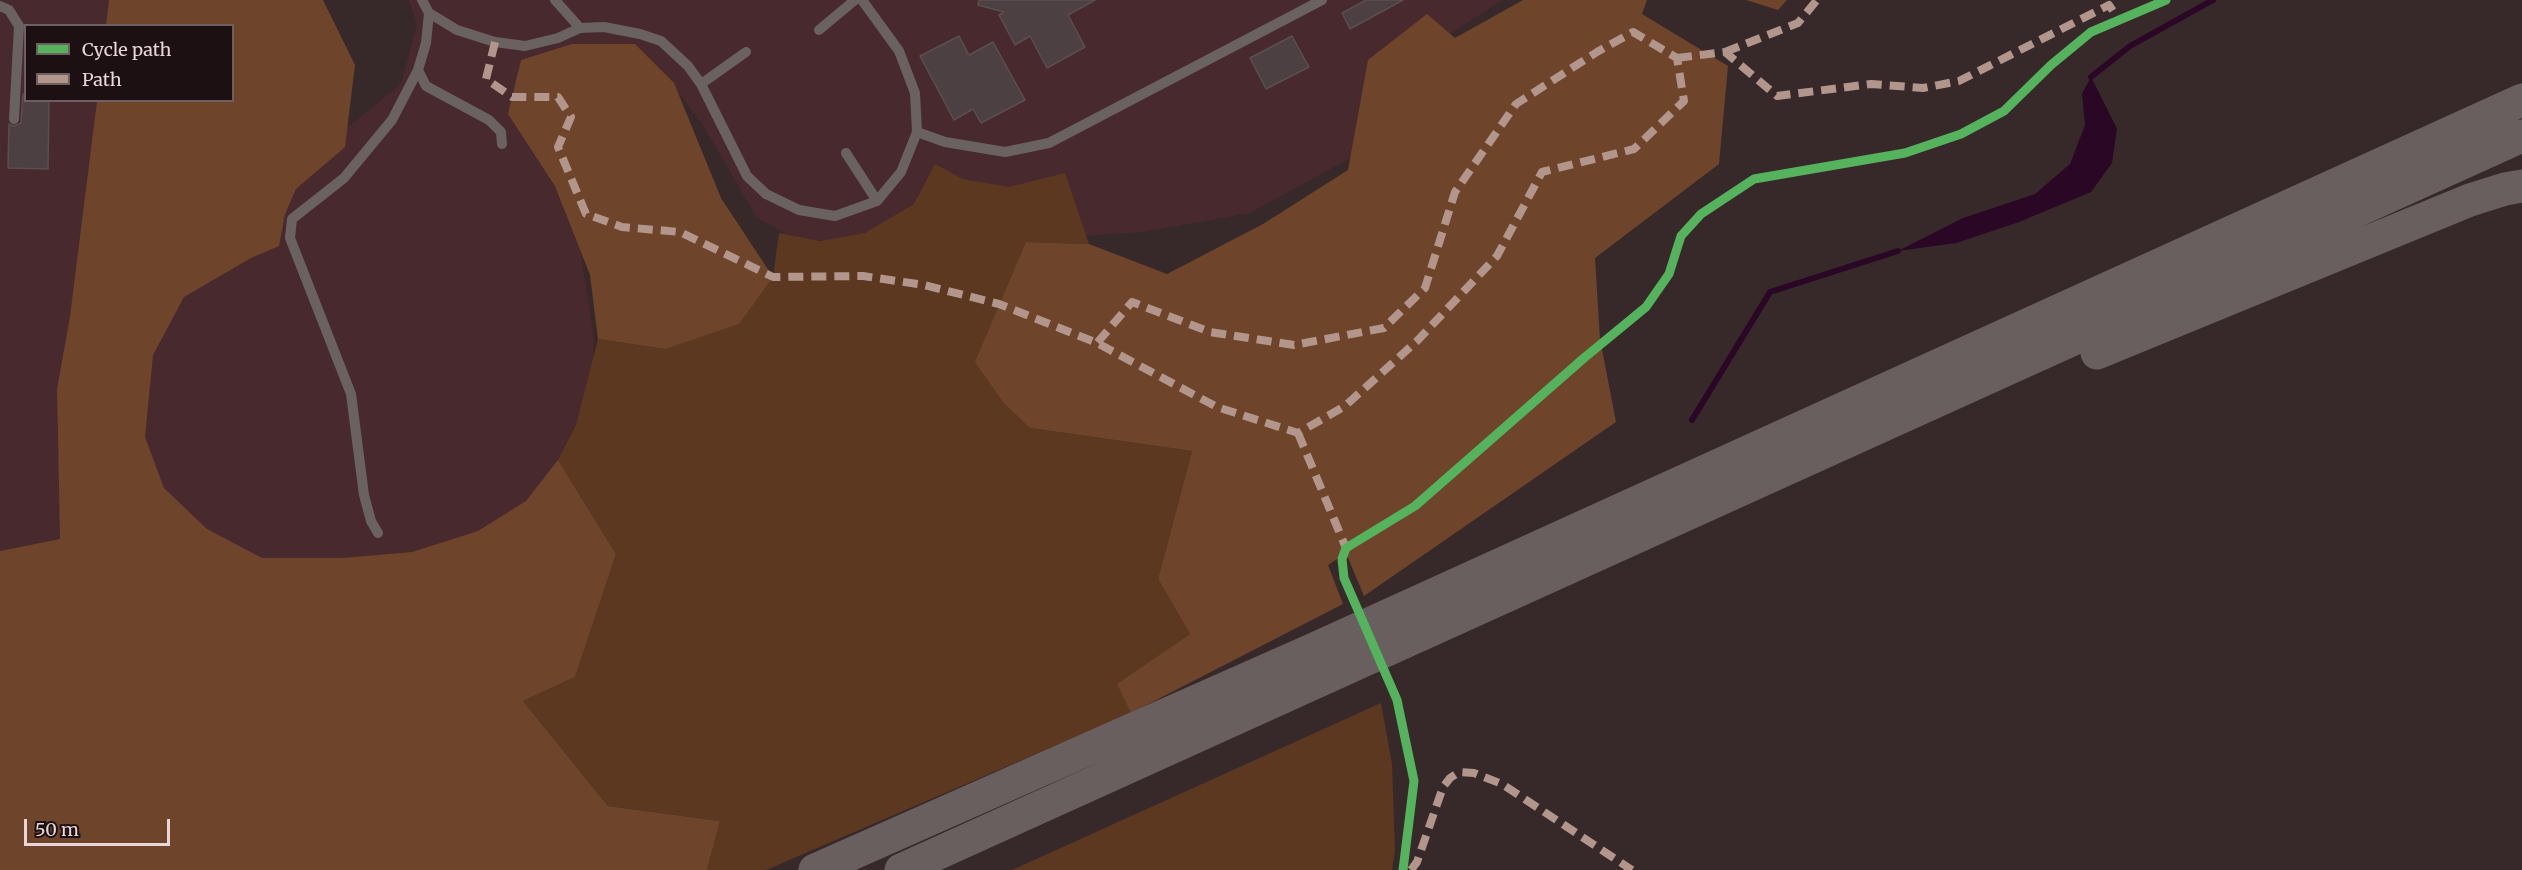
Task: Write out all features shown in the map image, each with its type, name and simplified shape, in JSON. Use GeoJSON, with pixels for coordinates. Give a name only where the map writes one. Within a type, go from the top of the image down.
{"type":"FeatureCollection","features":[{"type":"Feature","properties":{"kind":"highway"},"geometry":{"type":"LineString","coordinates":[[815,870],[1314,649],[2522,100]]}},
{"type":"Feature","properties":{"kind":"highway"},"geometry":{"type":"LineString","coordinates":[[901,870],[2522,136]]}},
{"type":"Feature","properties":{"kind":"highway"},"geometry":{"type":"LineString","coordinates":[[1395,647],[2098,352],[2470,200],[2522,186]]}},
{"type":"Feature","properties":{"kind":"lane"},"geometry":{"type":"LineString","coordinates":[[422,0],[429,13],[457,30],[495,42],[525,46],[558,38],[580,28],[604,27],[661,41],[688,66],[701,84],[747,176],[766,194],[799,210],[835,216],[877,201],[902,172],[917,132],[915,93],[899,51],[862,0]]}},
{"type":"Feature","properties":{"kind":"lane"},"geometry":{"type":"LineString","coordinates":[[555,0],[580,28]]}},
{"type":"Feature","properties":{"kind":"lane"},"geometry":{"type":"LineString","coordinates":[[819,30],[855,0]]}},
{"type":"Feature","properties":{"kind":"lane"},"geometry":{"type":"LineString","coordinates":[[917,132],[945,142],[1005,152],[1049,143],[1322,0]]}},
{"type":"Feature","properties":{"kind":"lane"},"geometry":{"type":"LineString","coordinates":[[0,6],[9,10],[19,26],[14,119]]}},
{"type":"Feature","properties":{"kind":"lane"},"geometry":{"type":"LineString","coordinates":[[378,533],[371,521],[364,495],[351,394],[290,238],[292,219],[344,178],[392,120],[418,70],[426,43],[429,13]]}},
{"type":"Feature","properties":{"kind":"lane"},"geometry":{"type":"LineString","coordinates":[[701,84],[746,52]]}},
{"type":"Feature","properties":{"kind":"lane"},"geometry":{"type":"LineString","coordinates":[[418,70],[426,86],[489,120],[501,132],[502,144]]}},
{"type":"Feature","properties":{"kind":"lane"},"geometry":{"type":"LineString","coordinates":[[846,153],[877,201]]}},
{"type":"Feature","properties":{"kind":"shaded area"},"geometry":{"type":"Polygon","coordinates":[[[0,0],[109,0],[106,24],[24,24],[24,102],[97,102],[70,316],[57,389],[61,540],[0,551],[0,0]]]}},
{"type":"Feature","properties":{"kind":"shaded area"},"geometry":{"type":"Polygon","coordinates":[[[109,0],[323,0],[355,65],[345,147],[296,189],[285,214],[279,246],[251,258],[184,297],[153,355],[145,437],[164,488],[207,529],[262,558],[343,558],[412,552],[478,531],[526,501],[558,460],[616,554],[575,677],[523,701],[608,806],[720,821],[707,870],[0,870],[0,551],[60,539],[57,389],[70,316],[97,102],[234,102],[234,24],[106,24],[109,0]]]}},
{"type":"Feature","properties":{"kind":"shaded area"},"geometry":{"type":"Polygon","coordinates":[[[409,0],[1502,0],[1444,38],[1372,146],[1250,213],[1142,232],[953,245],[796,239],[757,218],[703,125],[658,66],[626,52],[591,44],[548,52],[518,87],[577,229],[594,339],[588,458],[464,559],[282,573],[177,519],[146,457],[140,374],[153,313],[297,168],[401,84],[417,24],[409,0]]]}},
{"type":"Feature","properties":{"kind":"shaded area"},"geometry":{"type":"Polygon","coordinates":[[[1523,0],[1647,0],[1642,14],[1728,66],[1719,164],[1595,258],[1600,339],[1616,422],[1364,596],[1346,553],[1328,565],[1343,604],[1131,713],[1117,684],[1190,634],[1158,579],[1192,451],[1030,428],[1003,402],[975,362],[1026,242],[1089,244],[1167,274],[1263,224],[1348,170],[1368,60],[1427,14],[1455,38],[1523,0]]]}},
{"type":"Feature","properties":{"kind":"shaded area"},"geometry":{"type":"Polygon","coordinates":[[[1746,0],[1787,0],[1778,10],[1746,0]]]}},
{"type":"Feature","properties":{"kind":"shaded area"},"geometry":{"type":"Polygon","coordinates":[[[572,44],[635,44],[674,83],[721,198],[773,277],[739,324],[665,349],[598,339],[590,275],[555,186],[508,114],[521,60],[572,44]]]}},
{"type":"Feature","properties":{"kind":"shaded area"},"geometry":{"type":"Polygon","coordinates":[[[2091,77],[2117,129],[2112,163],[2091,192],[2019,222],[1956,243],[1898,251],[1963,218],[2035,194],[2070,164],[2085,125],[2082,94],[2091,77]]]}},
{"type":"Feature","properties":{"kind":"shaded area"},"geometry":{"type":"Polygon","coordinates":[[[935,164],[963,179],[1009,187],[1065,173],[1089,244],[1026,242],[1030,428],[1192,451],[1158,579],[1190,634],[1118,684],[1131,713],[766,870],[707,870],[720,821],[608,806],[523,701],[575,677],[616,554],[558,460],[576,425],[598,339],[665,349],[773,277],[779,233],[820,241],[865,233],[914,204],[935,164]]]}},
{"type":"Feature","properties":{"kind":"shaded area"},"geometry":{"type":"Polygon","coordinates":[[[1381,703],[1392,764],[1395,851],[1392,870],[1012,870],[1381,703]]]}},
{"type":"Feature","properties":{"kind":"building"},"geometry":{"type":"Polygon","coordinates":[[[979,0],[1095,0],[1068,15],[1085,47],[1047,68],[1030,36],[1015,45],[999,15],[1004,12],[978,5],[979,0]]]}},
{"type":"Feature","properties":{"kind":"building"},"geometry":{"type":"Polygon","coordinates":[[[1366,0],[1403,0],[1350,29],[1342,13],[1366,0]]]}},
{"type":"Feature","properties":{"kind":"building"},"geometry":{"type":"Polygon","coordinates":[[[959,36],[969,55],[993,42],[1025,100],[981,123],[973,109],[954,120],[920,56],[959,36]]]}},
{"type":"Feature","properties":{"kind":"building"},"geometry":{"type":"Polygon","coordinates":[[[1292,36],[1309,67],[1266,89],[1250,58],[1292,36]]]}},
{"type":"Feature","properties":{"kind":"building"},"geometry":{"type":"Polygon","coordinates":[[[23,94],[24,102],[49,102],[48,169],[8,168],[9,124],[14,126],[21,123],[23,94]]]}},
{"type":"Feature","properties":{"kind":"waterway"},"geometry":{"type":"LineString","coordinates":[[2091,77],[2130,46],[2213,0]]}},
{"type":"Feature","properties":{"kind":"waterway"},"geometry":{"type":"LineString","coordinates":[[1692,420],[1770,292],[1898,251]]}},
{"type":"Feature","properties":{"kind":"marked path"},"geometry":{"type":"LineString","coordinates":[[1725,52],[1798,23],[1817,0]]}},
{"type":"Feature","properties":{"kind":"marked path"},"geometry":{"type":"LineString","coordinates":[[1677,58],[1725,52],[1777,96],[1871,84],[1923,88],[1959,81],[2109,5],[2119,20]]}},
{"type":"Feature","properties":{"kind":"marked path"},"geometry":{"type":"LineString","coordinates":[[495,42],[486,79],[512,97],[558,97],[571,117],[558,147],[586,214],[622,227],[680,232],[773,277],[863,276],[924,285],[999,304],[1097,343],[1217,407],[1298,433],[1345,406],[1417,341],[1497,256],[1542,172],[1634,149],[1684,101],[1677,58],[1633,32],[1597,52],[1516,104],[1455,192],[1425,288],[1384,328],[1294,345],[1210,332],[1132,302],[1097,343]]}},
{"type":"Feature","properties":{"kind":"marked path"},"geometry":{"type":"LineString","coordinates":[[1298,433],[1346,548]]}},
{"type":"Feature","properties":{"kind":"marked path"},"geometry":{"type":"LineString","coordinates":[[1411,870],[1417,862],[1443,787],[1459,772],[1474,773],[1502,784],[1632,870]]}},
{"type":"Feature","properties":{"kind":"cycle path"},"geometry":{"type":"LineString","coordinates":[[1403,870],[1414,781],[1397,700],[1344,578],[1342,559],[1346,548],[1415,506],[1584,358],[1646,307],[1669,274],[1681,236],[1701,214],[1754,179],[1905,153],[1961,134],[2004,111],[2051,65],[2091,32],[2166,0]]}}]}
